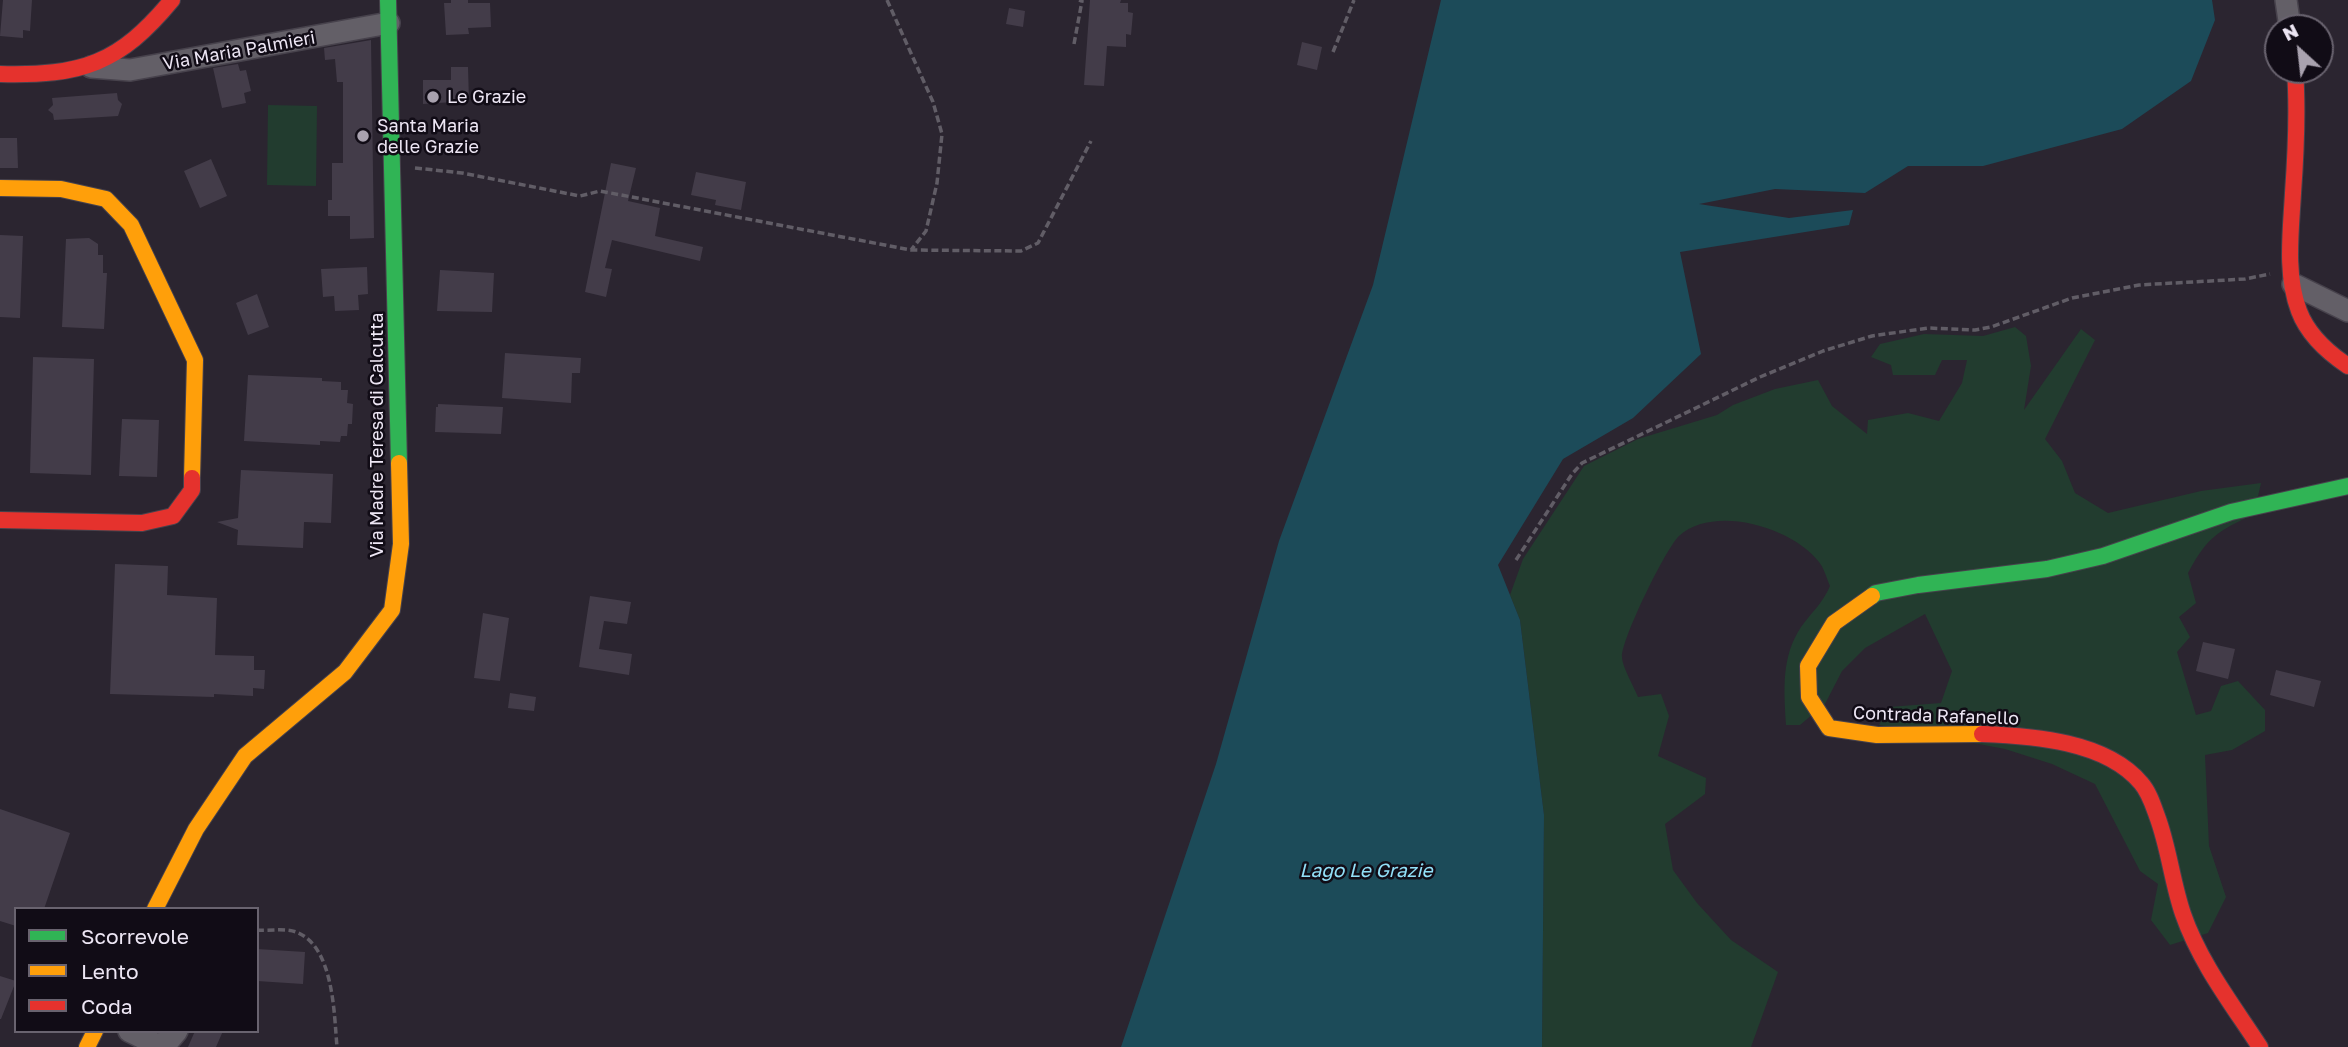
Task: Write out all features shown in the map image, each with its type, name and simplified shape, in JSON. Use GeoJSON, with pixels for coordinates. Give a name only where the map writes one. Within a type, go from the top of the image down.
{"type":"FeatureCollection","features":[{"type":"Feature","properties":{"kind":"street"},"geometry":{"type":"LineString","coordinates":[[0,74],[34,75],[89,67],[115,54],[162,13],[172,0]]}},
{"type":"Feature","properties":{"kind":"street","name":"Via Madre Teresa di Calcutta"},"geometry":{"type":"LineString","coordinates":[[156,907],[196,829],[245,755],[345,672],[392,610],[401,544],[388,0]]}},
{"type":"Feature","properties":{"kind":"street","name":"Via Maria Palmieri"},"geometry":{"type":"LineString","coordinates":[[89,67],[130,70],[389,23]]}},
{"type":"Feature","properties":{"kind":"street"},"geometry":{"type":"LineString","coordinates":[[2295,84],[2291,277],[2299,311],[2313,336],[2331,355],[2348,366]]}},
{"type":"Feature","properties":{"kind":"street"},"geometry":{"type":"LineString","coordinates":[[0,188],[61,189],[106,199],[131,225],[195,360],[191,489],[173,516],[142,523],[0,520]]}},
{"type":"Feature","properties":{"kind":"street"},"geometry":{"type":"LineString","coordinates":[[2291,277],[2348,311]]}},
{"type":"Feature","properties":{"kind":"street","name":"Contrada Rafanello"},"geometry":{"type":"LineString","coordinates":[[2260,1047],[2218,983],[2194,939],[2183,915],[2168,851],[2155,812],[2142,784],[2120,764],[2085,749],[2022,737],[1856,736],[1829,729],[1810,698],[1808,666],[1834,623],[1876,593],[2047,569],[2103,556],[2231,512],[2348,486]]}},
{"type":"Feature","properties":{"kind":"street"},"geometry":{"type":"LineString","coordinates":[[133,1033],[155,1045],[167,1043],[175,1033]]}},
{"type":"Feature","properties":{"kind":"path"},"geometry":{"type":"LineString","coordinates":[[887,0],[933,102],[942,134],[937,183],[926,231],[911,250]]}},
{"type":"Feature","properties":{"kind":"path"},"geometry":{"type":"LineString","coordinates":[[1074,44],[1082,1],[1079,0]]}},
{"type":"Feature","properties":{"kind":"path"},"geometry":{"type":"LineString","coordinates":[[1334,52],[1354,0]]}},
{"type":"Feature","properties":{"kind":"path"},"geometry":{"type":"LineString","coordinates":[[392,166],[462,173],[580,196],[600,191],[911,250],[1021,251],[1038,243],[1091,141]]}},
{"type":"Feature","properties":{"kind":"path"},"geometry":{"type":"LineString","coordinates":[[1516,560],[1582,463],[1760,377],[1823,351],[1872,336],[1928,328],[1975,330],[1990,327],[2072,298],[2139,285],[2291,277]]}},
{"type":"Feature","properties":{"kind":"path"},"geometry":{"type":"LineString","coordinates":[[259,930],[296,932],[315,946],[329,974],[337,1047]]}},
{"type":"Feature","properties":{"kind":"green space"},"geometry":{"type":"Polygon","coordinates":[[[268,105],[317,106],[316,186],[267,185],[268,105]]]}},
{"type":"Feature","properties":{"kind":"green space"},"geometry":{"type":"Polygon","coordinates":[[[2015,327],[2026,336],[2031,366],[2024,410],[2081,329],[2095,340],[2045,439],[2062,461],[2075,493],[2108,513],[2201,491],[2261,483],[2254,514],[2215,536],[2195,561],[2188,573],[2196,603],[2179,617],[2190,637],[2177,652],[2196,715],[2211,711],[2221,686],[2238,681],[2265,710],[2265,731],[2232,750],[2205,755],[2209,846],[2226,897],[2208,933],[2170,945],[2151,920],[2158,884],[2140,871],[2095,784],[2052,764],[2005,749],[1879,725],[1889,707],[1941,703],[1952,671],[1925,614],[1865,648],[1842,671],[1825,704],[1800,725],[1786,725],[1785,687],[1790,650],[1801,627],[1830,586],[1819,562],[1791,539],[1752,524],[1712,522],[1694,526],[1679,536],[1673,544],[1636,614],[1622,657],[1638,697],[1661,694],[1669,716],[1658,756],[1706,778],[1705,794],[1665,824],[1673,870],[1697,903],[1731,940],[1778,972],[1751,1047],[1542,1047],[1544,815],[1520,620],[1510,595],[1523,559],[1584,466],[1638,439],[1717,415],[1733,405],[1775,389],[1818,380],[1832,406],[1867,434],[1868,420],[1908,413],[1939,421],[1962,383],[1967,360],[1942,360],[1935,375],[1893,375],[1891,365],[1871,357],[1880,344],[1924,334],[1983,336],[2015,327]]]}},
{"type":"Feature","properties":{"kind":"water","name":"Lago Le Grazie"},"geometry":{"type":"Polygon","coordinates":[[[1441,0],[2212,0],[2215,20],[2191,81],[2122,129],[1983,166],[1908,166],[1865,193],[1775,189],[1699,204],[1789,218],[1853,210],[1849,225],[1680,252],[1701,354],[1633,418],[1563,459],[1498,565],[1520,620],[1544,815],[1542,1047],[1121,1047],[1216,764],[1279,541],[1373,285],[1441,0]]]}},
{"type":"Feature","properties":{"kind":"building"},"geometry":{"type":"Polygon","coordinates":[[[3,0],[32,0],[30,31],[23,30],[23,38],[0,36],[3,0]]]}},
{"type":"Feature","properties":{"kind":"building"},"geometry":{"type":"Polygon","coordinates":[[[451,0],[490,3],[491,27],[468,28],[469,34],[446,35],[444,3],[451,3],[451,0]]]}},
{"type":"Feature","properties":{"kind":"building"},"geometry":{"type":"Polygon","coordinates":[[[1090,0],[1121,0],[1120,3],[1128,3],[1128,12],[1133,13],[1131,35],[1126,34],[1126,47],[1107,46],[1104,86],[1084,85],[1090,0]]]}},
{"type":"Feature","properties":{"kind":"building"},"geometry":{"type":"Polygon","coordinates":[[[1009,8],[1025,11],[1023,27],[1006,24],[1009,8]]]}},
{"type":"Feature","properties":{"kind":"building"},"geometry":{"type":"Polygon","coordinates":[[[371,40],[374,238],[350,239],[350,216],[328,216],[328,200],[332,200],[332,163],[343,163],[343,82],[337,82],[335,59],[325,60],[324,48],[371,40]]]}},
{"type":"Feature","properties":{"kind":"building"},"geometry":{"type":"Polygon","coordinates":[[[1302,42],[1322,47],[1317,70],[1297,65],[1302,42]]]}},
{"type":"Feature","properties":{"kind":"building"},"geometry":{"type":"Polygon","coordinates":[[[238,64],[240,71],[246,70],[251,91],[244,93],[246,103],[222,108],[213,68],[238,64]]]}},
{"type":"Feature","properties":{"kind":"building"},"geometry":{"type":"Polygon","coordinates":[[[451,67],[468,67],[469,101],[423,104],[423,80],[451,80],[451,67]]]}},
{"type":"Feature","properties":{"kind":"building"},"geometry":{"type":"Polygon","coordinates":[[[117,93],[122,104],[118,116],[54,120],[53,114],[48,110],[53,105],[52,98],[117,93]]]}},
{"type":"Feature","properties":{"kind":"building"},"geometry":{"type":"Polygon","coordinates":[[[0,138],[17,138],[18,168],[0,168],[0,138]]]}},
{"type":"Feature","properties":{"kind":"building"},"geometry":{"type":"Polygon","coordinates":[[[211,159],[227,196],[200,208],[184,171],[211,159]]]}},
{"type":"Feature","properties":{"kind":"building"},"geometry":{"type":"Polygon","coordinates":[[[611,163],[636,168],[628,201],[660,208],[655,236],[703,247],[700,261],[612,240],[605,268],[612,269],[606,297],[585,292],[611,163]]]}},
{"type":"Feature","properties":{"kind":"building"},"geometry":{"type":"Polygon","coordinates":[[[696,172],[746,182],[741,210],[715,205],[716,200],[691,195],[696,172]]]}},
{"type":"Feature","properties":{"kind":"building"},"geometry":{"type":"Polygon","coordinates":[[[0,235],[23,236],[20,318],[0,317],[0,235]]]}},
{"type":"Feature","properties":{"kind":"building"},"geometry":{"type":"Polygon","coordinates":[[[89,238],[98,244],[98,255],[103,255],[103,273],[107,273],[104,329],[62,327],[66,239],[89,238]]]}},
{"type":"Feature","properties":{"kind":"building"},"geometry":{"type":"Polygon","coordinates":[[[367,267],[368,294],[358,295],[359,310],[335,311],[334,296],[323,297],[321,269],[367,267]]]}},
{"type":"Feature","properties":{"kind":"building"},"geometry":{"type":"Polygon","coordinates":[[[440,270],[494,273],[492,312],[437,311],[440,270]]]}},
{"type":"Feature","properties":{"kind":"building"},"geometry":{"type":"Polygon","coordinates":[[[257,294],[269,327],[248,335],[236,303],[257,294]]]}},
{"type":"Feature","properties":{"kind":"building"},"geometry":{"type":"Polygon","coordinates":[[[505,353],[581,358],[580,373],[572,373],[571,403],[502,398],[505,353]]]}},
{"type":"Feature","properties":{"kind":"building"},"geometry":{"type":"Polygon","coordinates":[[[33,357],[94,359],[91,475],[30,473],[33,357]]]}},
{"type":"Feature","properties":{"kind":"building"},"geometry":{"type":"Polygon","coordinates":[[[248,375],[322,378],[322,381],[341,382],[341,390],[348,390],[347,403],[353,404],[352,424],[348,424],[347,436],[341,436],[340,442],[320,441],[320,445],[244,441],[248,375]]]}},
{"type":"Feature","properties":{"kind":"building"},"geometry":{"type":"Polygon","coordinates":[[[438,404],[503,407],[501,434],[435,432],[438,404]]]}},
{"type":"Feature","properties":{"kind":"building"},"geometry":{"type":"Polygon","coordinates":[[[122,419],[159,420],[157,477],[119,476],[122,419]]]}},
{"type":"Feature","properties":{"kind":"building"},"geometry":{"type":"Polygon","coordinates":[[[241,470],[333,474],[331,523],[304,522],[303,548],[237,545],[238,530],[217,522],[238,518],[241,470]]]}},
{"type":"Feature","properties":{"kind":"building"},"geometry":{"type":"Polygon","coordinates":[[[115,564],[168,566],[167,595],[217,598],[215,655],[254,656],[254,670],[265,670],[264,689],[253,688],[253,696],[110,694],[115,564]]]}},
{"type":"Feature","properties":{"kind":"building"},"geometry":{"type":"Polygon","coordinates":[[[590,596],[631,602],[627,624],[604,621],[599,649],[632,654],[629,675],[579,667],[590,596]]]}},
{"type":"Feature","properties":{"kind":"building"},"geometry":{"type":"Polygon","coordinates":[[[483,613],[509,618],[500,681],[474,678],[483,613]]]}},
{"type":"Feature","properties":{"kind":"building"},"geometry":{"type":"Polygon","coordinates":[[[2203,642],[2235,649],[2228,679],[2196,671],[2203,642]]]}},
{"type":"Feature","properties":{"kind":"building"},"geometry":{"type":"Polygon","coordinates":[[[2276,670],[2321,681],[2314,707],[2270,695],[2276,670]]]}},
{"type":"Feature","properties":{"kind":"building"},"geometry":{"type":"Polygon","coordinates":[[[510,693],[536,697],[534,711],[508,708],[510,693]]]}},
{"type":"Feature","properties":{"kind":"building"},"geometry":{"type":"Polygon","coordinates":[[[0,809],[70,833],[45,907],[14,907],[14,925],[0,921],[0,809]]]}},
{"type":"Feature","properties":{"kind":"building"},"geometry":{"type":"Polygon","coordinates":[[[259,949],[305,952],[303,984],[259,981],[259,949]]]}},
{"type":"Feature","properties":{"kind":"building"},"geometry":{"type":"Polygon","coordinates":[[[0,976],[14,980],[14,986],[0,1019],[0,976]]]}},
{"type":"Feature","properties":{"kind":"building"},"geometry":{"type":"Polygon","coordinates":[[[194,1033],[222,1033],[216,1047],[188,1047],[194,1033]]]}},
{"type":"Feature","properties":{"kind":"traffic: fast"},"geometry":{"type":"LineString","coordinates":[[388,0],[399,463]]}},
{"type":"Feature","properties":{"kind":"traffic: fast"},"geometry":{"type":"LineString","coordinates":[[1872,596],[1918,585],[2047,569],[2103,556],[2231,512],[2348,486]]}},
{"type":"Feature","properties":{"kind":"traffic: slow"},"geometry":{"type":"LineString","coordinates":[[0,188],[61,189],[106,199],[131,225],[195,360],[192,478]]}},
{"type":"Feature","properties":{"kind":"traffic: slow"},"geometry":{"type":"LineString","coordinates":[[156,907],[196,829],[245,756],[345,672],[392,610],[401,544],[399,463]]}},
{"type":"Feature","properties":{"kind":"traffic: slow"},"geometry":{"type":"LineString","coordinates":[[1872,596],[1834,623],[1808,666],[1809,697],[1829,728],[1877,735],[1982,734]]}},
{"type":"Feature","properties":{"kind":"traffic: slow"},"geometry":{"type":"LineString","coordinates":[[87,1047],[94,1033]]}},
{"type":"Feature","properties":{"kind":"traffic: jam"},"geometry":{"type":"LineString","coordinates":[[0,74],[54,72],[97,62],[134,39],[172,0]]}},
{"type":"Feature","properties":{"kind":"traffic: jam"},"geometry":{"type":"LineString","coordinates":[[2295,84],[2296,132],[2290,252],[2292,282],[2299,311],[2308,328],[2326,349],[2348,366]]}},
{"type":"Feature","properties":{"kind":"traffic: jam"},"geometry":{"type":"LineString","coordinates":[[0,520],[142,523],[173,516],[192,490],[192,478]]}},
{"type":"Feature","properties":{"kind":"traffic: jam"},"geometry":{"type":"LineString","coordinates":[[1982,734],[2045,739],[2089,750],[2109,758],[2141,783],[2161,828],[2179,902],[2190,932],[2217,983],[2260,1047]]}},
{"type":"Feature","properties":{"kind":"place","name":"Le Grazie"},"geometry":{"type":"Point","coordinates":[433,97]}},
{"type":"Feature","properties":{"kind":"place","name":"Santa Maria delle Grazie"},"geometry":{"type":"Point","coordinates":[363,136]}}]}
